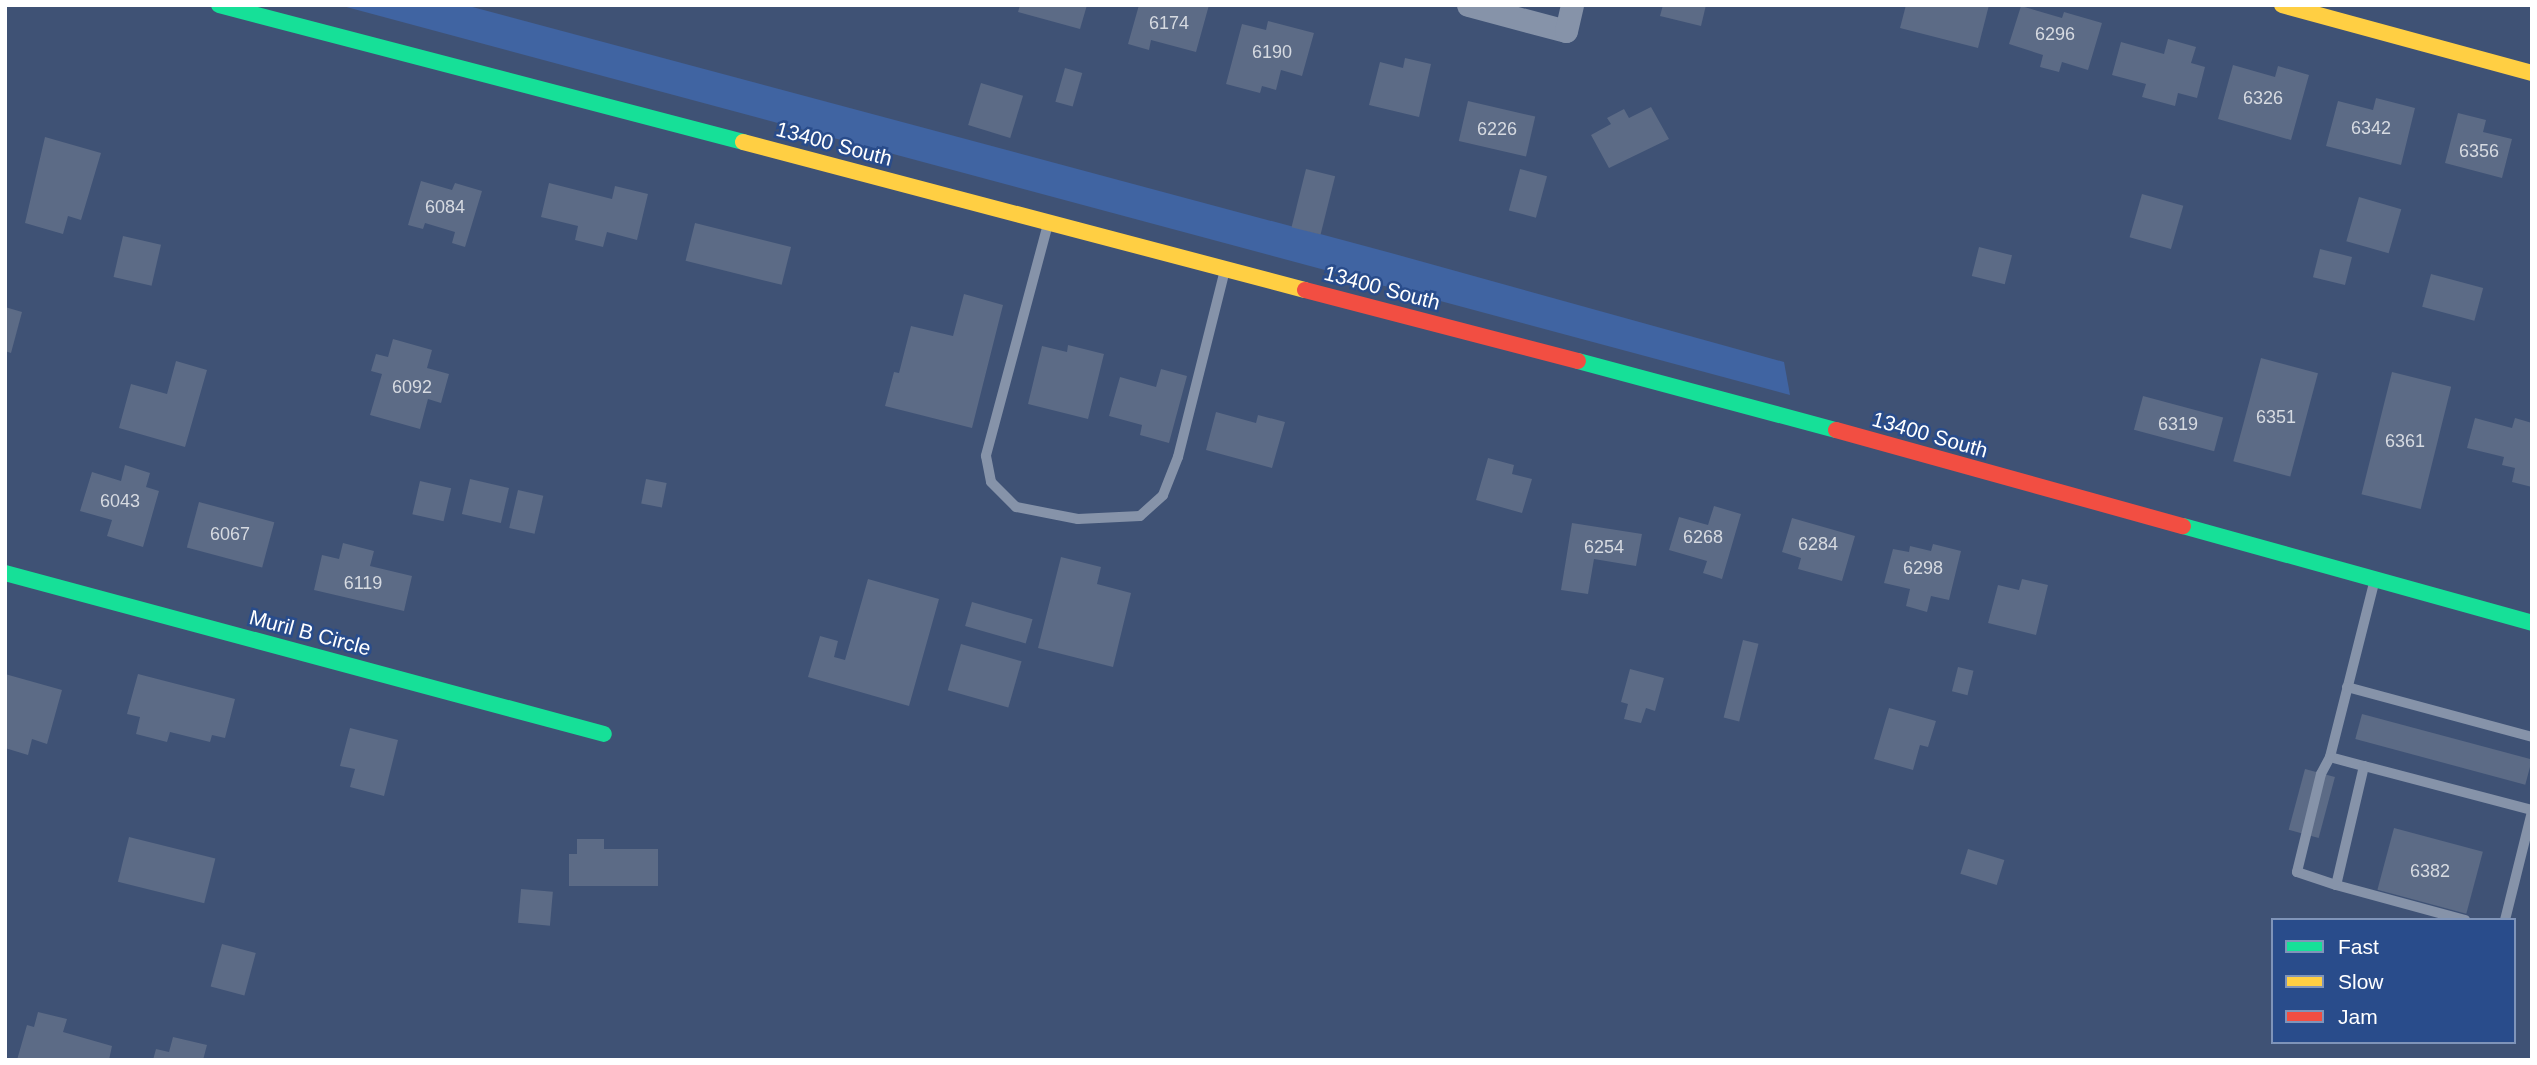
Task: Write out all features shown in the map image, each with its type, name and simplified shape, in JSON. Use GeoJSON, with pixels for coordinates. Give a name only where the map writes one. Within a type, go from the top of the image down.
{"type":"FeatureCollection","features":[{"type":"Feature","properties":{"kind":"main road","name":"13400 South"},"geometry":{"type":"LineString","coordinates":[[219,5],[1776,413],[2532,623]]}},
{"type":"Feature","properties":{"kind":"main road"},"geometry":{"type":"LineString","coordinates":[[2282,5],[2532,73]]}},
{"type":"Feature","properties":{"kind":"main road","name":"Muril B Circle"},"geometry":{"type":"LineString","coordinates":[[5,573],[604,734]]}},
{"type":"Feature","properties":{"kind":"street"},"geometry":{"type":"LineString","coordinates":[[1468,5],[1566,31],[1572,5]]}},
{"type":"Feature","properties":{"kind":"lane"},"geometry":{"type":"LineString","coordinates":[[1048,222],[986,456],[990,482],[1016,507],[1078,519],[1140,516],[1163,495],[1178,457],[1226,268]]}},
{"type":"Feature","properties":{"kind":"lane"},"geometry":{"type":"LineString","coordinates":[[2375,580],[2330,757],[2321,774],[2297,872],[2458,918]]}},
{"type":"Feature","properties":{"kind":"lane"},"geometry":{"type":"LineString","coordinates":[[2347,687],[2532,737]]}},
{"type":"Feature","properties":{"kind":"lane"},"geometry":{"type":"LineString","coordinates":[[2330,757],[2532,811],[2505,918]]}},
{"type":"Feature","properties":{"kind":"lane"},"geometry":{"type":"LineString","coordinates":[[2336,885],[2364,766]]}},
{"type":"Feature","properties":{"kind":"shaded area"},"geometry":{"type":"Polygon","coordinates":[[[339,5],[465,5],[1391,253],[1784,362],[1790,395],[339,5]]]}},
{"type":"Feature","properties":{"kind":"building"},"geometry":{"type":"Polygon","coordinates":[[[1020,5],[1087,5],[1080,29],[1018,12],[1020,5]]]}},
{"type":"Feature","properties":{"kind":"building"},"geometry":{"type":"Polygon","coordinates":[[[1139,5],[1209,5],[1196,52],[1151,40],[1149,50],[1128,44],[1139,5]]]}},
{"type":"Feature","properties":{"kind":"building"},"geometry":{"type":"Polygon","coordinates":[[[1663,5],[1706,5],[1701,26],[1660,16],[1663,5]]]}},
{"type":"Feature","properties":{"kind":"building"},"geometry":{"type":"Polygon","coordinates":[[[1906,5],[1989,5],[1978,48],[1900,28],[1906,5]]]}},
{"type":"Feature","properties":{"kind":"building"},"geometry":{"type":"Polygon","coordinates":[[[2021,6],[2062,18],[2064,12],[2102,23],[2088,70],[2062,62],[2059,72],[2040,67],[2043,55],[2009,44],[2021,6]]]}},
{"type":"Feature","properties":{"kind":"building"},"geometry":{"type":"Polygon","coordinates":[[[1268,21],[1314,33],[1302,76],[1281,70],[1276,90],[1262,86],[1260,93],[1226,84],[1242,24],[1266,30],[1268,21]]]}},
{"type":"Feature","properties":{"kind":"building"},"geometry":{"type":"Polygon","coordinates":[[[2168,39],[2196,47],[2191,63],[2205,67],[2197,98],[2178,93],[2175,106],[2142,97],[2146,84],[2112,75],[2121,42],[2164,54],[2168,39]]]}},
{"type":"Feature","properties":{"kind":"building"},"geometry":{"type":"Polygon","coordinates":[[[1405,58],[1431,64],[1419,117],[1369,105],[1380,62],[1403,68],[1405,58]]]}},
{"type":"Feature","properties":{"kind":"building"},"geometry":{"type":"Polygon","coordinates":[[[2233,65],[2275,77],[2278,66],[2309,75],[2291,140],[2218,119],[2233,65]]]}},
{"type":"Feature","properties":{"kind":"building"},"geometry":{"type":"Polygon","coordinates":[[[1065,68],[1082,73],[1073,107],[1055,102],[1065,68]]]}},
{"type":"Feature","properties":{"kind":"building"},"geometry":{"type":"Polygon","coordinates":[[[981,83],[1023,96],[1010,138],[968,125],[981,83]]]}},
{"type":"Feature","properties":{"kind":"building"},"geometry":{"type":"Polygon","coordinates":[[[2376,98],[2415,108],[2401,165],[2326,146],[2338,101],[2373,110],[2376,98]]]}},
{"type":"Feature","properties":{"kind":"building"},"geometry":{"type":"Polygon","coordinates":[[[1468,101],[1535,117],[1526,156],[1459,141],[1468,101]]]}},
{"type":"Feature","properties":{"kind":"building"},"geometry":{"type":"Polygon","coordinates":[[[1651,107],[1669,139],[1609,168],[1591,135],[1611,124],[1607,118],[1624,109],[1629,118],[1651,107]]]}},
{"type":"Feature","properties":{"kind":"building"},"geometry":{"type":"Polygon","coordinates":[[[2458,113],[2486,120],[2483,132],[2512,139],[2502,178],[2445,163],[2458,113]]]}},
{"type":"Feature","properties":{"kind":"building"},"geometry":{"type":"Polygon","coordinates":[[[45,137],[101,153],[81,220],[68,216],[63,234],[25,223],[45,137]]]}},
{"type":"Feature","properties":{"kind":"building"},"geometry":{"type":"Polygon","coordinates":[[[1306,169],[1335,176],[1321,234],[1291,227],[1306,169]]]}},
{"type":"Feature","properties":{"kind":"building"},"geometry":{"type":"Polygon","coordinates":[[[1520,169],[1547,176],[1536,218],[1509,211],[1520,169]]]}},
{"type":"Feature","properties":{"kind":"building"},"geometry":{"type":"Polygon","coordinates":[[[421,181],[452,190],[455,183],[482,191],[465,247],[452,243],[455,232],[425,223],[423,229],[408,225],[421,181]]]}},
{"type":"Feature","properties":{"kind":"building"},"geometry":{"type":"Polygon","coordinates":[[[549,183],[612,199],[615,186],[648,194],[637,240],[607,232],[603,247],[575,240],[578,226],[541,217],[549,183]]]}},
{"type":"Feature","properties":{"kind":"building"},"geometry":{"type":"Polygon","coordinates":[[[2142,194],[2183,206],[2171,249],[2130,237],[2142,194]]]}},
{"type":"Feature","properties":{"kind":"building"},"geometry":{"type":"Polygon","coordinates":[[[2359,197],[2401,209],[2389,253],[2346,241],[2359,197]]]}},
{"type":"Feature","properties":{"kind":"building"},"geometry":{"type":"Polygon","coordinates":[[[695,223],[791,247],[782,285],[686,261],[695,223]]]}},
{"type":"Feature","properties":{"kind":"building"},"geometry":{"type":"Polygon","coordinates":[[[123,236],[161,245],[152,286],[114,277],[123,236]]]}},
{"type":"Feature","properties":{"kind":"building"},"geometry":{"type":"Polygon","coordinates":[[[1979,247],[2012,255],[2005,284],[1972,276],[1979,247]]]}},
{"type":"Feature","properties":{"kind":"building"},"geometry":{"type":"Polygon","coordinates":[[[2320,249],[2352,257],[2345,285],[2313,277],[2320,249]]]}},
{"type":"Feature","properties":{"kind":"building"},"geometry":{"type":"Polygon","coordinates":[[[2431,274],[2483,288],[2474,321],[2422,307],[2431,274]]]}},
{"type":"Feature","properties":{"kind":"building"},"geometry":{"type":"Polygon","coordinates":[[[964,294],[1003,305],[972,428],[885,406],[894,372],[899,373],[911,326],[953,336],[964,294]]]}},
{"type":"Feature","properties":{"kind":"building"},"geometry":{"type":"Polygon","coordinates":[[[5,307],[22,312],[11,353],[5,351],[5,307]]]}},
{"type":"Feature","properties":{"kind":"building"},"geometry":{"type":"Polygon","coordinates":[[[393,339],[432,350],[427,368],[449,374],[441,403],[428,399],[420,429],[370,415],[382,374],[371,371],[376,354],[388,357],[393,339]]]}},
{"type":"Feature","properties":{"kind":"building"},"geometry":{"type":"Polygon","coordinates":[[[1068,345],[1104,354],[1088,419],[1028,404],[1042,346],[1067,352],[1068,345]]]}},
{"type":"Feature","properties":{"kind":"building"},"geometry":{"type":"Polygon","coordinates":[[[2261,358],[2318,373],[2290,477],[2233,461],[2261,358]]]}},
{"type":"Feature","properties":{"kind":"building"},"geometry":{"type":"Polygon","coordinates":[[[176,361],[207,370],[185,447],[119,428],[131,384],[167,394],[176,361]]]}},
{"type":"Feature","properties":{"kind":"building"},"geometry":{"type":"Polygon","coordinates":[[[1161,369],[1187,376],[1169,443],[1140,435],[1142,425],[1109,416],[1120,377],[1156,387],[1161,369]]]}},
{"type":"Feature","properties":{"kind":"building"},"geometry":{"type":"Polygon","coordinates":[[[2392,372],[2451,387],[2421,509],[2362,494],[2392,372]]]}},
{"type":"Feature","properties":{"kind":"building"},"geometry":{"type":"Polygon","coordinates":[[[2143,396],[2223,417],[2214,451],[2134,430],[2143,396]]]}},
{"type":"Feature","properties":{"kind":"building"},"geometry":{"type":"Polygon","coordinates":[[[1216,412],[1256,423],[1258,415],[1285,422],[1272,468],[1206,450],[1216,412]]]}},
{"type":"Feature","properties":{"kind":"building"},"geometry":{"type":"Polygon","coordinates":[[[2475,418],[2512,428],[2515,418],[2532,423],[2532,487],[2512,482],[2515,468],[2502,465],[2504,457],[2467,448],[2475,418]]]}},
{"type":"Feature","properties":{"kind":"building"},"geometry":{"type":"Polygon","coordinates":[[[1488,458],[1514,465],[1512,474],[1532,479],[1522,513],[1476,500],[1488,458]]]}},
{"type":"Feature","properties":{"kind":"building"},"geometry":{"type":"Polygon","coordinates":[[[125,465],[150,473],[146,487],[159,491],[143,547],[107,536],[112,520],[80,511],[92,472],[121,481],[125,465]]]}},
{"type":"Feature","properties":{"kind":"building"},"geometry":{"type":"Polygon","coordinates":[[[470,479],[509,488],[501,523],[462,514],[470,479]]]}},
{"type":"Feature","properties":{"kind":"building"},"geometry":{"type":"Polygon","coordinates":[[[646,479],[667,483],[662,508],[641,504],[646,479]]]}},
{"type":"Feature","properties":{"kind":"building"},"geometry":{"type":"Polygon","coordinates":[[[420,481],[451,488],[444,521],[412,514],[420,481]]]}},
{"type":"Feature","properties":{"kind":"building"},"geometry":{"type":"Polygon","coordinates":[[[518,490],[543,496],[535,534],[509,528],[518,490]]]}},
{"type":"Feature","properties":{"kind":"building"},"geometry":{"type":"Polygon","coordinates":[[[199,502],[274,522],[262,568],[187,547],[199,502]]]}},
{"type":"Feature","properties":{"kind":"building"},"geometry":{"type":"Polygon","coordinates":[[[1714,506],[1741,514],[1722,579],[1703,573],[1707,561],[1669,550],[1679,517],[1708,525],[1714,506]]]}},
{"type":"Feature","properties":{"kind":"building"},"geometry":{"type":"Polygon","coordinates":[[[1792,518],[1855,536],[1842,581],[1798,569],[1801,558],[1782,552],[1792,518]]]}},
{"type":"Feature","properties":{"kind":"building"},"geometry":{"type":"Polygon","coordinates":[[[1572,523],[1642,534],[1636,566],[1594,559],[1588,594],[1561,590],[1572,523]]]}},
{"type":"Feature","properties":{"kind":"building"},"geometry":{"type":"Polygon","coordinates":[[[343,543],[374,551],[370,566],[412,576],[404,611],[314,590],[322,555],[339,559],[343,543]]]}},
{"type":"Feature","properties":{"kind":"building"},"geometry":{"type":"Polygon","coordinates":[[[1933,544],[1961,551],[1949,600],[1931,596],[1927,612],[1906,606],[1910,589],[1884,583],[1893,549],[1909,552],[1910,546],[1931,551],[1933,544]]]}},
{"type":"Feature","properties":{"kind":"building"},"geometry":{"type":"Polygon","coordinates":[[[1061,557],[1101,567],[1097,584],[1131,593],[1113,667],[1038,648],[1061,557]]]}},
{"type":"Feature","properties":{"kind":"building"},"geometry":{"type":"Polygon","coordinates":[[[868,579],[939,599],[909,706],[808,677],[820,636],[838,641],[834,657],[845,660],[868,579]]]}},
{"type":"Feature","properties":{"kind":"building"},"geometry":{"type":"Polygon","coordinates":[[[2022,579],[2048,585],[2036,635],[1988,623],[1998,585],[2019,590],[2022,579]]]}},
{"type":"Feature","properties":{"kind":"building"},"geometry":{"type":"Polygon","coordinates":[[[972,602],[1033,619],[1026,643],[965,626],[972,602]]]}},
{"type":"Feature","properties":{"kind":"building"},"geometry":{"type":"Polygon","coordinates":[[[1743,640],[1759,644],[1739,721],[1724,718],[1743,640]]]}},
{"type":"Feature","properties":{"kind":"building"},"geometry":{"type":"Polygon","coordinates":[[[961,644],[1022,661],[1008,708],[948,690],[961,644]]]}},
{"type":"Feature","properties":{"kind":"building"},"geometry":{"type":"Polygon","coordinates":[[[1958,667],[1974,671],[1967,695],[1952,691],[1958,667]]]}},
{"type":"Feature","properties":{"kind":"building"},"geometry":{"type":"Polygon","coordinates":[[[1630,669],[1664,678],[1655,711],[1646,708],[1641,723],[1624,719],[1628,704],[1621,702],[1630,669]]]}},
{"type":"Feature","properties":{"kind":"building"},"geometry":{"type":"Polygon","coordinates":[[[5,674],[62,690],[47,744],[32,739],[28,755],[5,748],[5,674]]]}},
{"type":"Feature","properties":{"kind":"building"},"geometry":{"type":"Polygon","coordinates":[[[138,674],[235,699],[225,738],[212,735],[210,742],[170,732],[167,742],[136,734],[140,717],[127,714],[138,674]]]}},
{"type":"Feature","properties":{"kind":"building"},"geometry":{"type":"Polygon","coordinates":[[[1889,708],[1936,721],[1928,747],[1920,745],[1913,770],[1874,759],[1889,708]]]}},
{"type":"Feature","properties":{"kind":"building"},"geometry":{"type":"Polygon","coordinates":[[[2362,714],[2532,760],[2525,785],[2355,739],[2362,714]]]}},
{"type":"Feature","properties":{"kind":"building"},"geometry":{"type":"Polygon","coordinates":[[[350,728],[398,740],[384,796],[350,787],[355,769],[340,766],[350,728]]]}},
{"type":"Feature","properties":{"kind":"building"},"geometry":{"type":"Polygon","coordinates":[[[2305,769],[2335,777],[2319,838],[2289,830],[2305,769]]]}},
{"type":"Feature","properties":{"kind":"building"},"geometry":{"type":"Polygon","coordinates":[[[2394,828],[2483,852],[2466,914],[2377,890],[2394,828]]]}},
{"type":"Feature","properties":{"kind":"building"},"geometry":{"type":"Polygon","coordinates":[[[129,837],[215,859],[204,903],[118,882],[129,837]]]}},
{"type":"Feature","properties":{"kind":"building"},"geometry":{"type":"Polygon","coordinates":[[[577,839],[604,839],[604,849],[658,849],[658,886],[569,886],[569,854],[577,854],[577,839]]]}},
{"type":"Feature","properties":{"kind":"building"},"geometry":{"type":"Polygon","coordinates":[[[1968,849],[2004,860],[1997,885],[1960,874],[1968,849]]]}},
{"type":"Feature","properties":{"kind":"building"},"geometry":{"type":"Polygon","coordinates":[[[521,889],[553,892],[550,926],[518,923],[521,889]]]}},
{"type":"Feature","properties":{"kind":"building"},"geometry":{"type":"Polygon","coordinates":[[[222,944],[256,953],[244,996],[211,987],[222,944]]]}},
{"type":"Feature","properties":{"kind":"building"},"geometry":{"type":"Polygon","coordinates":[[[38,1012],[67,1019],[63,1032],[112,1046],[109,1060],[17,1060],[27,1025],[34,1027],[38,1012]]]}},
{"type":"Feature","properties":{"kind":"building"},"geometry":{"type":"Polygon","coordinates":[[[173,1037],[207,1045],[203,1060],[153,1060],[156,1049],[169,1052],[173,1037]]]}},
{"type":"Feature","properties":{"kind":"traffic: fast"},"geometry":{"type":"LineString","coordinates":[[219,5],[743,142]]}},
{"type":"Feature","properties":{"kind":"traffic: fast"},"geometry":{"type":"LineString","coordinates":[[1578,361],[1836,430]]}},
{"type":"Feature","properties":{"kind":"traffic: fast"},"geometry":{"type":"LineString","coordinates":[[2183,526],[2532,623]]}},
{"type":"Feature","properties":{"kind":"traffic: fast"},"geometry":{"type":"LineString","coordinates":[[5,573],[604,734]]}},
{"type":"Feature","properties":{"kind":"traffic: slow"},"geometry":{"type":"LineString","coordinates":[[2282,5],[2532,73]]}},
{"type":"Feature","properties":{"kind":"traffic: slow"},"geometry":{"type":"LineString","coordinates":[[743,142],[1305,290]]}},
{"type":"Feature","properties":{"kind":"traffic: jam"},"geometry":{"type":"LineString","coordinates":[[1305,290],[1578,361]]}},
{"type":"Feature","properties":{"kind":"traffic: jam"},"geometry":{"type":"LineString","coordinates":[[1836,430],[2183,526]]}}]}
